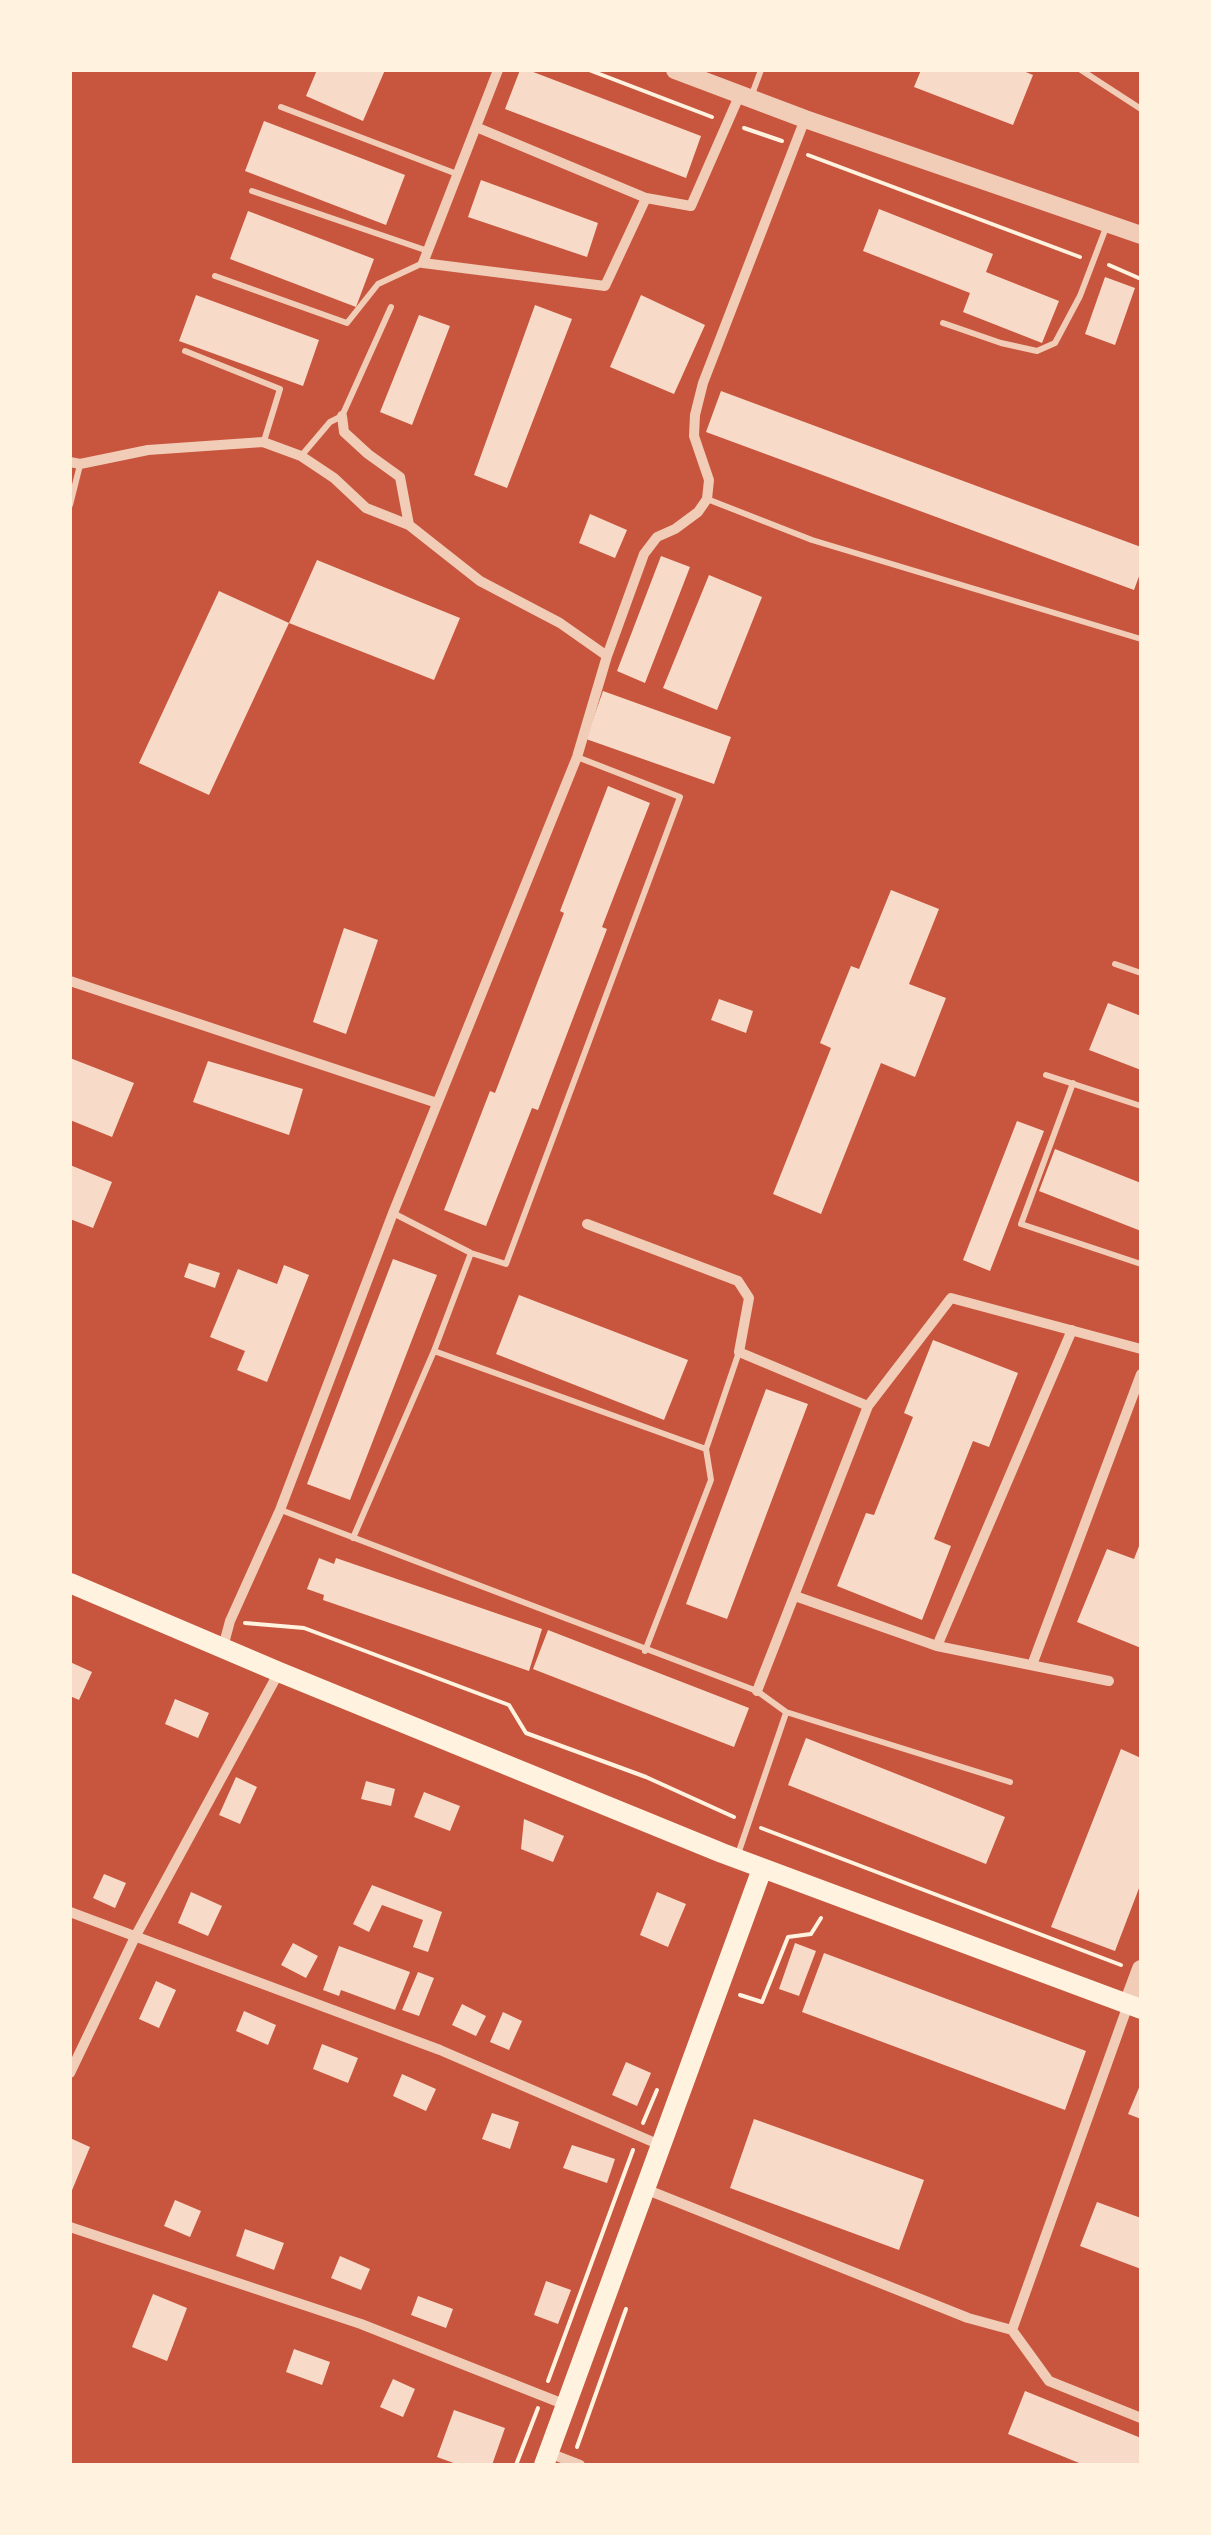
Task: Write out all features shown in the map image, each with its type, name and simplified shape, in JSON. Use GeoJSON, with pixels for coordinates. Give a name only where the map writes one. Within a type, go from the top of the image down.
{"type":"FeatureCollection","features":[{"type":"Feature","properties":{"kind":"main road"},"geometry":{"type":"LineString","coordinates":[[70,1583],[762,1869],[1134,2006]]}},
{"type":"Feature","properties":{"kind":"main road"},"geometry":{"type":"LineString","coordinates":[[547,2459],[762,1869]]}},
{"type":"Feature","properties":{"kind":"street"},"geometry":{"type":"LineString","coordinates":[[498,70],[423,263],[606,286],[646,198]]}},
{"type":"Feature","properties":{"kind":"street"},"geometry":{"type":"LineString","coordinates":[[674,70],[1141,236]]}},
{"type":"Feature","properties":{"kind":"street"},"geometry":{"type":"LineString","coordinates":[[476,127],[646,198],[691,206],[728,123],[745,96]]}},
{"type":"Feature","properties":{"kind":"street"},"geometry":{"type":"LineString","coordinates":[[222,1648],[577,757],[607,656],[644,554],[658,536],[698,512],[706,499],[709,480],[694,436],[703,383],[805,118]]}},
{"type":"Feature","properties":{"kind":"street"},"geometry":{"type":"LineString","coordinates":[[342,416],[344,432],[400,477],[409,525]]}},
{"type":"Feature","properties":{"kind":"street"},"geometry":{"type":"LineString","coordinates":[[75,463],[148,450],[263,442],[301,456],[334,478],[366,508],[409,525],[480,581],[560,623],[607,656]]}},
{"type":"Feature","properties":{"kind":"street"},"geometry":{"type":"LineString","coordinates":[[70,980],[437,1103]]}},
{"type":"Feature","properties":{"kind":"street"},"geometry":{"type":"LineString","coordinates":[[587,1224],[738,1281],[749,1298],[739,1352],[868,1406]]}},
{"type":"Feature","properties":{"kind":"street"},"geometry":{"type":"LineString","coordinates":[[757,1692],[868,1406],[951,1298],[1141,1349]]}},
{"type":"Feature","properties":{"kind":"street"},"geometry":{"type":"LineString","coordinates":[[937,1646],[1072,1330]]}},
{"type":"Feature","properties":{"kind":"street"},"geometry":{"type":"LineString","coordinates":[[1032,1665],[1141,1374]]}},
{"type":"Feature","properties":{"kind":"street"},"geometry":{"type":"LineString","coordinates":[[794,1596],[937,1646],[1109,1681]]}},
{"type":"Feature","properties":{"kind":"street"},"geometry":{"type":"LineString","coordinates":[[70,2073],[135,1937],[279,1672]]}},
{"type":"Feature","properties":{"kind":"street"},"geometry":{"type":"LineString","coordinates":[[70,1912],[440,2050],[660,2145]]}},
{"type":"Feature","properties":{"kind":"street"},"geometry":{"type":"LineString","coordinates":[[1012,2330],[1134,2006],[1136,1968]]}},
{"type":"Feature","properties":{"kind":"street"},"geometry":{"type":"LineString","coordinates":[[645,2189],[968,2318],[1012,2330],[1049,2381],[1141,2418]]}},
{"type":"Feature","properties":{"kind":"street"},"geometry":{"type":"LineString","coordinates":[[70,2227],[362,2324],[566,2405]]}},
{"type":"Feature","properties":{"kind":"street"},"geometry":{"type":"LineString","coordinates":[[547,2459],[576,2463]]}},
{"type":"Feature","properties":{"kind":"lane"},"geometry":{"type":"LineString","coordinates":[[745,96],[761,70]]}},
{"type":"Feature","properties":{"kind":"lane"},"geometry":{"type":"LineString","coordinates":[[1081,70],[1141,109]]}},
{"type":"Feature","properties":{"kind":"lane"},"geometry":{"type":"LineString","coordinates":[[281,106],[458,174]]}},
{"type":"Feature","properties":{"kind":"lane"},"geometry":{"type":"LineString","coordinates":[[252,192],[428,251]]}},
{"type":"Feature","properties":{"kind":"lane"},"geometry":{"type":"LineString","coordinates":[[943,322],[1037,351],[1055,343],[1080,296],[1108,224]]}},
{"type":"Feature","properties":{"kind":"lane"},"geometry":{"type":"LineString","coordinates":[[215,276],[347,323],[378,284],[423,263]]}},
{"type":"Feature","properties":{"kind":"lane"},"geometry":{"type":"LineString","coordinates":[[301,456],[330,422],[342,416],[391,307]]}},
{"type":"Feature","properties":{"kind":"lane"},"geometry":{"type":"LineString","coordinates":[[185,351],[280,389],[263,442]]}},
{"type":"Feature","properties":{"kind":"lane"},"geometry":{"type":"LineString","coordinates":[[70,505],[75,463]]}},
{"type":"Feature","properties":{"kind":"lane"},"geometry":{"type":"LineString","coordinates":[[706,499],[812,540],[1141,640]]}},
{"type":"Feature","properties":{"kind":"lane"},"geometry":{"type":"LineString","coordinates":[[393,1213],[471,1253],[506,1264],[680,796],[577,757]]}},
{"type":"Feature","properties":{"kind":"lane"},"geometry":{"type":"LineString","coordinates":[[1114,964],[1141,973]]}},
{"type":"Feature","properties":{"kind":"lane"},"geometry":{"type":"LineString","coordinates":[[1046,1075],[1141,1106]]}},
{"type":"Feature","properties":{"kind":"lane"},"geometry":{"type":"LineString","coordinates":[[1073,1084],[1021,1224],[1141,1264]]}},
{"type":"Feature","properties":{"kind":"lane"},"geometry":{"type":"LineString","coordinates":[[353,1538],[434,1351],[471,1253]]}},
{"type":"Feature","properties":{"kind":"lane"},"geometry":{"type":"LineString","coordinates":[[434,1351],[706,1449]]}},
{"type":"Feature","properties":{"kind":"lane"},"geometry":{"type":"LineString","coordinates":[[645,1650],[711,1480],[706,1449],[739,1352]]}},
{"type":"Feature","properties":{"kind":"lane"},"geometry":{"type":"LineString","coordinates":[[280,1510],[757,1692],[786,1712],[1010,1782]]}},
{"type":"Feature","properties":{"kind":"lane"},"geometry":{"type":"LineString","coordinates":[[736,1858],[786,1712]]}},
{"type":"Feature","properties":{"kind":"path"},"geometry":{"type":"LineString","coordinates":[[589,70],[1141,278]]}},
{"type":"Feature","properties":{"kind":"path"},"geometry":{"type":"LineString","coordinates":[[230,1621],[304,1628],[508,1705],[526,1733],[646,1777],[748,1824],[1136,1968]]}},
{"type":"Feature","properties":{"kind":"path"},"geometry":{"type":"LineString","coordinates":[[741,1994],[762,2002],[788,1937],[811,1934],[822,1918]]}},
{"type":"Feature","properties":{"kind":"path"},"geometry":{"type":"LineString","coordinates":[[576,2463],[626,2309]]}},
{"type":"Feature","properties":{"kind":"building"},"geometry":{"type":"Polygon","coordinates":[[[317,70],[385,70],[363,121],[306,96],[317,70]]]}},
{"type":"Feature","properties":{"kind":"building"},"geometry":{"type":"Polygon","coordinates":[[[520,70],[701,136],[686,178],[505,109],[520,70]]]}},
{"type":"Feature","properties":{"kind":"building"},"geometry":{"type":"Polygon","coordinates":[[[921,70],[1021,70],[1033,75],[1013,125],[914,87],[921,70]]]}},
{"type":"Feature","properties":{"kind":"building"},"geometry":{"type":"Polygon","coordinates":[[[264,121],[405,175],[386,225],[245,171],[264,121]]]}},
{"type":"Feature","properties":{"kind":"building"},"geometry":{"type":"Polygon","coordinates":[[[481,180],[598,223],[587,257],[468,217],[481,180]]]}},
{"type":"Feature","properties":{"kind":"building"},"geometry":{"type":"Polygon","coordinates":[[[879,209],[993,254],[986,272],[1059,301],[1042,343],[963,312],[970,293],[863,251],[879,209]]]}},
{"type":"Feature","properties":{"kind":"building"},"geometry":{"type":"Polygon","coordinates":[[[248,211],[374,259],[356,307],[230,259],[248,211]]]}},
{"type":"Feature","properties":{"kind":"building"},"geometry":{"type":"Polygon","coordinates":[[[1105,277],[1135,288],[1115,345],[1085,334],[1105,277]]]}},
{"type":"Feature","properties":{"kind":"building"},"geometry":{"type":"Polygon","coordinates":[[[196,295],[319,340],[303,386],[179,341],[196,295]]]}},
{"type":"Feature","properties":{"kind":"building"},"geometry":{"type":"Polygon","coordinates":[[[641,295],[705,325],[674,394],[610,367],[641,295]]]}},
{"type":"Feature","properties":{"kind":"building"},"geometry":{"type":"Polygon","coordinates":[[[535,305],[572,319],[507,488],[474,475],[535,305]]]}},
{"type":"Feature","properties":{"kind":"building"},"geometry":{"type":"Polygon","coordinates":[[[419,315],[450,326],[412,425],[380,412],[419,315]]]}},
{"type":"Feature","properties":{"kind":"building"},"geometry":{"type":"Polygon","coordinates":[[[721,391],[1141,547],[1141,571],[1134,590],[706,432],[721,391]]]}},
{"type":"Feature","properties":{"kind":"building"},"geometry":{"type":"Polygon","coordinates":[[[590,514],[627,530],[615,558],[579,543],[590,514]]]}},
{"type":"Feature","properties":{"kind":"building"},"geometry":{"type":"Polygon","coordinates":[[[661,556],[690,567],[645,683],[617,671],[661,556]]]}},
{"type":"Feature","properties":{"kind":"building"},"geometry":{"type":"Polygon","coordinates":[[[317,560],[460,618],[434,680],[289,623],[317,560]]]}},
{"type":"Feature","properties":{"kind":"building"},"geometry":{"type":"Polygon","coordinates":[[[709,575],[762,597],[717,710],[663,688],[709,575]]]}},
{"type":"Feature","properties":{"kind":"building"},"geometry":{"type":"Polygon","coordinates":[[[219,591],[289,623],[209,795],[139,763],[219,591]]]}},
{"type":"Feature","properties":{"kind":"building"},"geometry":{"type":"Polygon","coordinates":[[[603,691],[731,737],[714,784],[586,739],[603,691]]]}},
{"type":"Feature","properties":{"kind":"building"},"geometry":{"type":"Polygon","coordinates":[[[608,786],[650,803],[538,1110],[532,1108],[486,1226],[444,1210],[490,1091],[495,1093],[608,786]]]}},
{"type":"Feature","properties":{"kind":"building"},"geometry":{"type":"Polygon","coordinates":[[[891,890],[939,909],[909,984],[946,998],[915,1077],[881,1063],[821,1214],[773,1194],[831,1048],[820,1043],[851,966],[859,969],[891,890]]]}},
{"type":"Feature","properties":{"kind":"building"},"geometry":{"type":"Polygon","coordinates":[[[344,928],[378,940],[346,1034],[313,1022],[344,928]]]}},
{"type":"Feature","properties":{"kind":"building"},"geometry":{"type":"Polygon","coordinates":[[[719,999],[753,1011],[746,1033],[711,1020],[719,999]]]}},
{"type":"Feature","properties":{"kind":"building"},"geometry":{"type":"Polygon","coordinates":[[[1108,1003],[1141,1016],[1141,1070],[1089,1050],[1108,1003]]]}},
{"type":"Feature","properties":{"kind":"building"},"geometry":{"type":"Polygon","coordinates":[[[70,1058],[134,1083],[112,1137],[70,1120],[70,1058]]]}},
{"type":"Feature","properties":{"kind":"building"},"geometry":{"type":"Polygon","coordinates":[[[208,1061],[303,1089],[289,1135],[193,1102],[208,1061]]]}},
{"type":"Feature","properties":{"kind":"building"},"geometry":{"type":"Polygon","coordinates":[[[1017,1121],[1044,1131],[990,1271],[963,1260],[1017,1121]]]}},
{"type":"Feature","properties":{"kind":"building"},"geometry":{"type":"Polygon","coordinates":[[[1055,1149],[1141,1183],[1141,1231],[1039,1191],[1055,1149]]]}},
{"type":"Feature","properties":{"kind":"building"},"geometry":{"type":"Polygon","coordinates":[[[70,1165],[112,1182],[93,1228],[70,1219],[70,1165]]]}},
{"type":"Feature","properties":{"kind":"building"},"geometry":{"type":"Polygon","coordinates":[[[393,1259],[437,1275],[350,1500],[307,1484],[393,1259]]]}},
{"type":"Feature","properties":{"kind":"building"},"geometry":{"type":"Polygon","coordinates":[[[189,1263],[220,1273],[215,1288],[184,1277],[189,1263]]]}},
{"type":"Feature","properties":{"kind":"building"},"geometry":{"type":"Polygon","coordinates":[[[284,1265],[309,1275],[267,1382],[237,1370],[245,1351],[210,1337],[238,1269],[277,1284],[284,1265]]]}},
{"type":"Feature","properties":{"kind":"building"},"geometry":{"type":"Polygon","coordinates":[[[519,1295],[688,1360],[664,1420],[496,1354],[519,1295]]]}},
{"type":"Feature","properties":{"kind":"building"},"geometry":{"type":"Polygon","coordinates":[[[933,1340],[1018,1373],[989,1447],[973,1441],[934,1539],[951,1546],[922,1620],[837,1586],[866,1513],[874,1515],[913,1417],[904,1413],[933,1340]]]}},
{"type":"Feature","properties":{"kind":"building"},"geometry":{"type":"Polygon","coordinates":[[[766,1389],[808,1404],[727,1619],[686,1604],[766,1389]]]}},
{"type":"Feature","properties":{"kind":"building"},"geometry":{"type":"Polygon","coordinates":[[[1141,1541],[1141,1648],[1077,1622],[1107,1549],[1134,1559],[1141,1541]]]}},
{"type":"Feature","properties":{"kind":"building"},"geometry":{"type":"Polygon","coordinates":[[[319,1558],[334,1564],[336,1558],[542,1629],[529,1671],[323,1600],[324,1595],[307,1589],[319,1558]]]}},
{"type":"Feature","properties":{"kind":"building"},"geometry":{"type":"Polygon","coordinates":[[[548,1630],[749,1708],[734,1747],[533,1669],[548,1630]]]}},
{"type":"Feature","properties":{"kind":"building"},"geometry":{"type":"Polygon","coordinates":[[[70,1662],[92,1672],[79,1700],[70,1696],[70,1662]]]}},
{"type":"Feature","properties":{"kind":"building"},"geometry":{"type":"Polygon","coordinates":[[[175,1699],[209,1713],[198,1738],[165,1724],[175,1699]]]}},
{"type":"Feature","properties":{"kind":"building"},"geometry":{"type":"Polygon","coordinates":[[[806,1738],[1005,1817],[986,1864],[788,1785],[806,1738]]]}},
{"type":"Feature","properties":{"kind":"building"},"geometry":{"type":"Polygon","coordinates":[[[1121,1749],[1141,1758],[1141,1883],[1115,1951],[1051,1927],[1121,1749]]]}},
{"type":"Feature","properties":{"kind":"building"},"geometry":{"type":"Polygon","coordinates":[[[236,1777],[257,1787],[240,1824],[219,1815],[236,1777]]]}},
{"type":"Feature","properties":{"kind":"building"},"geometry":{"type":"Polygon","coordinates":[[[366,1781],[395,1789],[391,1806],[361,1799],[366,1781]]]}},
{"type":"Feature","properties":{"kind":"building"},"geometry":{"type":"Polygon","coordinates":[[[424,1792],[460,1806],[450,1831],[414,1817],[424,1792]]]}},
{"type":"Feature","properties":{"kind":"building"},"geometry":{"type":"Polygon","coordinates":[[[524,1819],[564,1836],[553,1862],[521,1849],[524,1819]]]}},
{"type":"Feature","properties":{"kind":"building"},"geometry":{"type":"Polygon","coordinates":[[[104,1874],[126,1883],[115,1908],[93,1898],[104,1874]]]}},
{"type":"Feature","properties":{"kind":"building"},"geometry":{"type":"Polygon","coordinates":[[[372,1885],[442,1912],[428,1952],[413,1947],[423,1920],[382,1905],[369,1932],[353,1924],[372,1885]]]}},
{"type":"Feature","properties":{"kind":"building"},"geometry":{"type":"Polygon","coordinates":[[[191,1892],[222,1906],[208,1936],[178,1923],[191,1892]]]}},
{"type":"Feature","properties":{"kind":"building"},"geometry":{"type":"Polygon","coordinates":[[[657,1892],[686,1904],[668,1947],[640,1935],[657,1892]]]}},
{"type":"Feature","properties":{"kind":"building"},"geometry":{"type":"Polygon","coordinates":[[[293,1943],[318,1956],[306,1978],[281,1965],[293,1943]]]}},
{"type":"Feature","properties":{"kind":"building"},"geometry":{"type":"Polygon","coordinates":[[[795,1943],[816,1951],[799,1996],[779,1989],[795,1943]]]}},
{"type":"Feature","properties":{"kind":"building"},"geometry":{"type":"Polygon","coordinates":[[[339,1946],[410,1972],[395,2010],[341,1990],[339,1996],[323,1990],[339,1946]]]}},
{"type":"Feature","properties":{"kind":"building"},"geometry":{"type":"Polygon","coordinates":[[[824,1953],[1086,2051],[1065,2110],[802,2012],[824,1953]]]}},
{"type":"Feature","properties":{"kind":"building"},"geometry":{"type":"Polygon","coordinates":[[[418,1972],[434,1978],[419,2016],[402,2010],[418,1972]]]}},
{"type":"Feature","properties":{"kind":"building"},"geometry":{"type":"Polygon","coordinates":[[[156,1981],[176,1990],[159,2028],[139,2019],[156,1981]]]}},
{"type":"Feature","properties":{"kind":"building"},"geometry":{"type":"Polygon","coordinates":[[[462,2004],[486,2016],[476,2036],[452,2025],[462,2004]]]}},
{"type":"Feature","properties":{"kind":"building"},"geometry":{"type":"Polygon","coordinates":[[[244,2011],[276,2025],[268,2045],[236,2031],[244,2011]]]}},
{"type":"Feature","properties":{"kind":"building"},"geometry":{"type":"Polygon","coordinates":[[[503,2012],[522,2021],[509,2050],[490,2042],[503,2012]]]}},
{"type":"Feature","properties":{"kind":"building"},"geometry":{"type":"Polygon","coordinates":[[[322,2044],[358,2058],[348,2083],[313,2069],[322,2044]]]}},
{"type":"Feature","properties":{"kind":"building"},"geometry":{"type":"Polygon","coordinates":[[[626,2062],[651,2073],[637,2106],[612,2095],[626,2062]]]}},
{"type":"Feature","properties":{"kind":"building"},"geometry":{"type":"Polygon","coordinates":[[[402,2074],[436,2089],[426,2111],[393,2096],[402,2074]]]}},
{"type":"Feature","properties":{"kind":"building"},"geometry":{"type":"Polygon","coordinates":[[[1141,2083],[1141,2119],[1128,2114],[1141,2083]]]}},
{"type":"Feature","properties":{"kind":"building"},"geometry":{"type":"Polygon","coordinates":[[[492,2113],[519,2122],[510,2149],[482,2139],[492,2113]]]}},
{"type":"Feature","properties":{"kind":"building"},"geometry":{"type":"Polygon","coordinates":[[[754,2119],[924,2180],[899,2250],[730,2188],[754,2119]]]}},
{"type":"Feature","properties":{"kind":"building"},"geometry":{"type":"Polygon","coordinates":[[[70,2138],[90,2147],[70,2195],[70,2138]]]}},
{"type":"Feature","properties":{"kind":"building"},"geometry":{"type":"Polygon","coordinates":[[[572,2145],[615,2159],[607,2183],[563,2168],[572,2145]]]}},
{"type":"Feature","properties":{"kind":"building"},"geometry":{"type":"Polygon","coordinates":[[[175,2200],[201,2211],[190,2237],[164,2226],[175,2200]]]}},
{"type":"Feature","properties":{"kind":"building"},"geometry":{"type":"Polygon","coordinates":[[[1097,2202],[1141,2218],[1141,2269],[1080,2246],[1097,2202]]]}},
{"type":"Feature","properties":{"kind":"building"},"geometry":{"type":"Polygon","coordinates":[[[245,2229],[284,2243],[274,2270],[236,2256],[245,2229]]]}},
{"type":"Feature","properties":{"kind":"building"},"geometry":{"type":"Polygon","coordinates":[[[340,2256],[370,2269],[361,2290],[331,2278],[340,2256]]]}},
{"type":"Feature","properties":{"kind":"building"},"geometry":{"type":"Polygon","coordinates":[[[546,2281],[571,2290],[558,2324],[534,2315],[546,2281]]]}},
{"type":"Feature","properties":{"kind":"building"},"geometry":{"type":"Polygon","coordinates":[[[153,2294],[187,2308],[167,2361],[132,2347],[153,2294]]]}},
{"type":"Feature","properties":{"kind":"building"},"geometry":{"type":"Polygon","coordinates":[[[418,2296],[453,2309],[446,2328],[411,2315],[418,2296]]]}},
{"type":"Feature","properties":{"kind":"building"},"geometry":{"type":"Polygon","coordinates":[[[294,2349],[330,2362],[322,2385],[286,2372],[294,2349]]]}},
{"type":"Feature","properties":{"kind":"building"},"geometry":{"type":"Polygon","coordinates":[[[393,2379],[415,2389],[403,2417],[380,2407],[393,2379]]]}},
{"type":"Feature","properties":{"kind":"building"},"geometry":{"type":"Polygon","coordinates":[[[1025,2391],[1141,2438],[1141,2465],[1084,2465],[1008,2434],[1025,2391]]]}},
{"type":"Feature","properties":{"kind":"building"},"geometry":{"type":"Polygon","coordinates":[[[454,2410],[505,2428],[492,2465],[459,2465],[437,2457],[454,2410]]]}}]}
